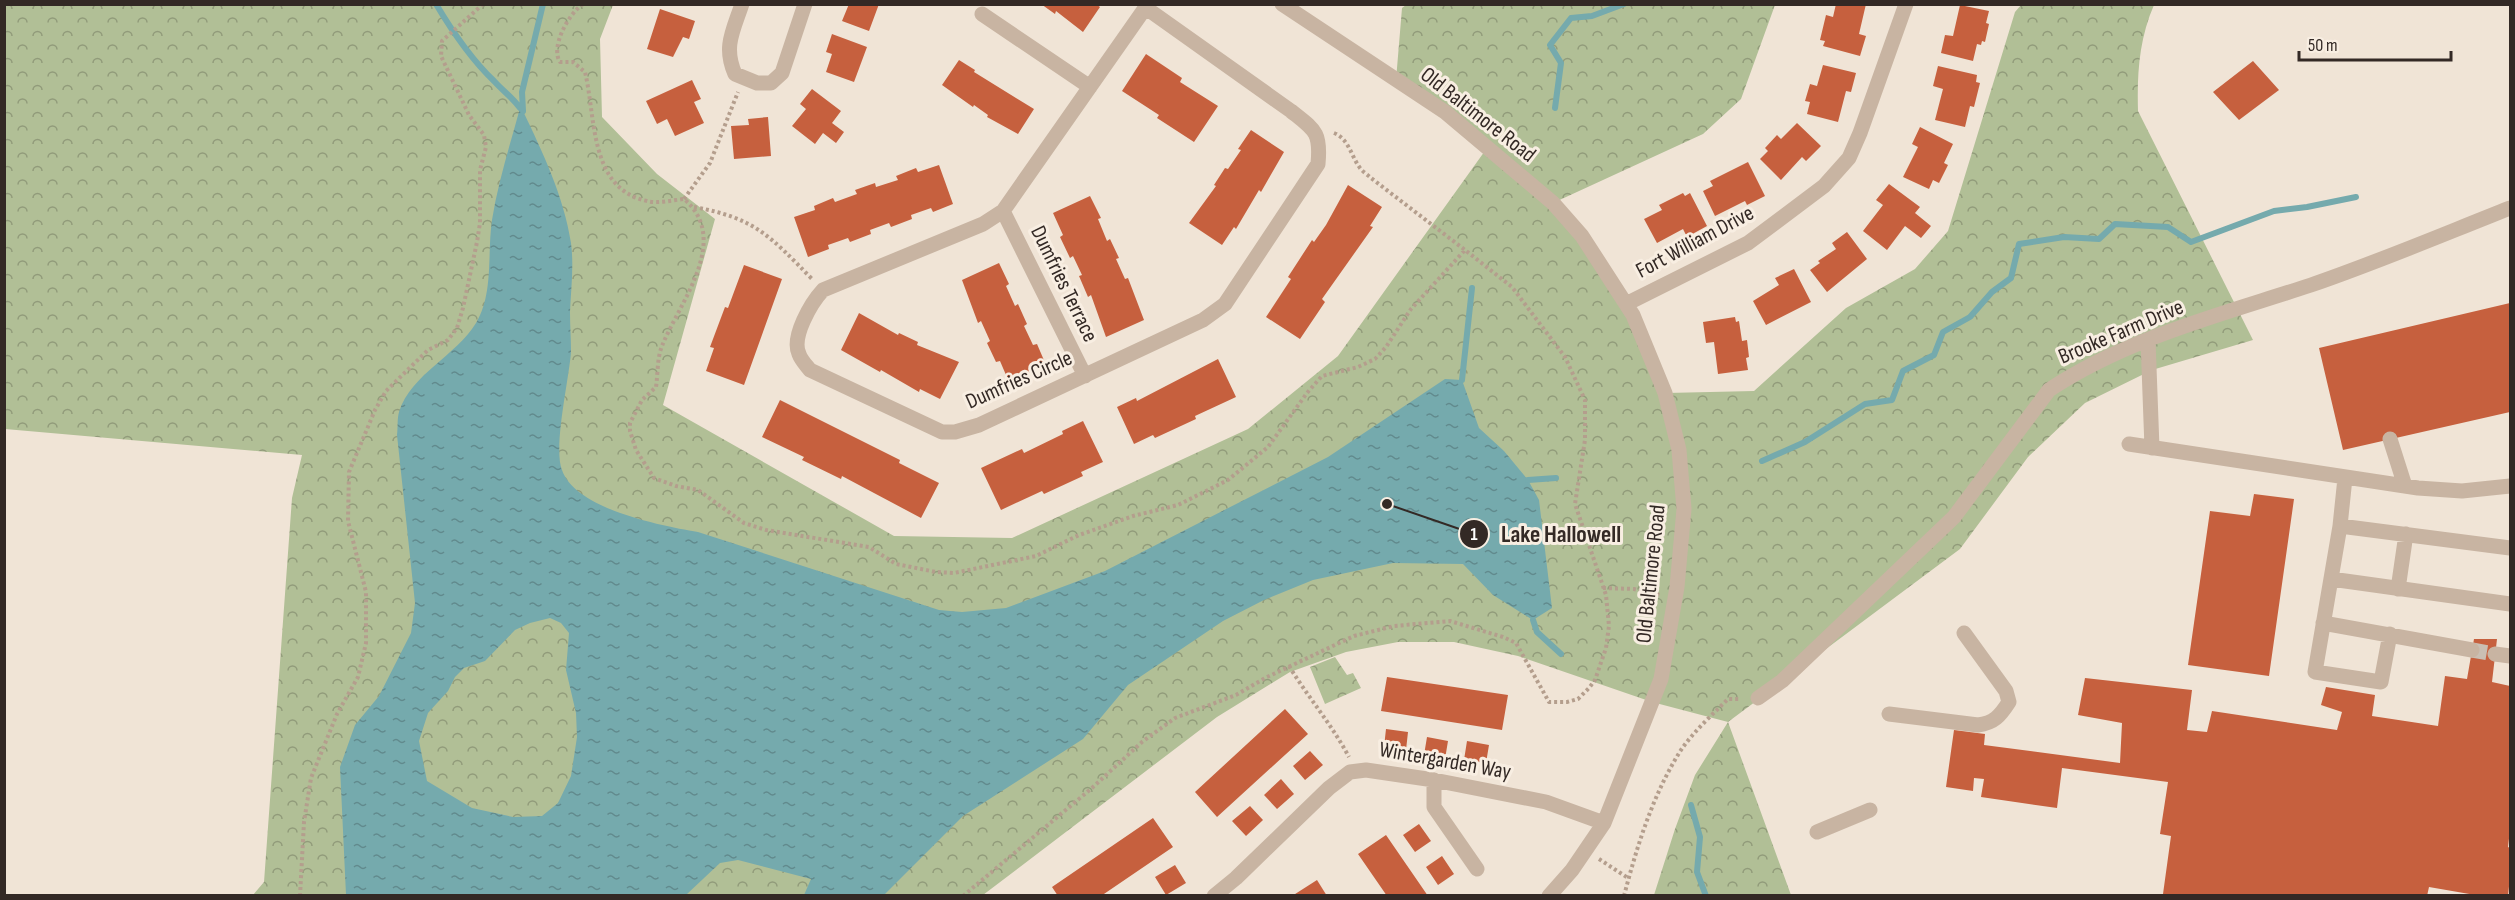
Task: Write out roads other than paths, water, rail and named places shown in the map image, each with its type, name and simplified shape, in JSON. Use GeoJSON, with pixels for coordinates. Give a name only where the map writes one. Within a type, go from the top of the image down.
{"type":"FeatureCollection","features":[{"type":"Feature","properties":{"kind":"street"},"geometry":{"type":"LineString","coordinates":[[742,4],[729,44],[729,61],[735,74],[757,83],[771,83],[782,73],[805,4]]}},
{"type":"Feature","properties":{"kind":"street","name":"Old Baltimore Road"},"geometry":{"type":"LineString","coordinates":[[1282,4],[1444,112],[1553,203],[1582,236],[1633,315],[1665,393],[1679,450],[1684,509],[1675,598],[1660,679],[1604,823],[1587,850],[1549,896]]}},
{"type":"Feature","properties":{"kind":"street","name":"Fort William Drive"},"geometry":{"type":"LineString","coordinates":[[1626,304],[1748,243],[1824,186],[1849,158],[1853,150],[1906,4]]}},
{"type":"Feature","properties":{"kind":"street"},"geometry":{"type":"LineString","coordinates":[[1003,211],[1147,6]]}},
{"type":"Feature","properties":{"kind":"street","name":"Dumfries Circle"},"geometry":{"type":"LineString","coordinates":[[1003,211],[983,224],[823,290],[810,303],[796,341],[798,354],[810,370],[942,432],[955,432],[979,425],[1085,376],[1203,320],[1225,304],[1318,164],[1320,143],[1312,128],[1147,6]]}},
{"type":"Feature","properties":{"kind":"street"},"geometry":{"type":"LineString","coordinates":[[982,14],[1090,87]]}},
{"type":"Feature","properties":{"kind":"street","name":"Brooke Farm Drive"},"geometry":{"type":"LineString","coordinates":[[1758,698],[1782,681],[1954,517],[2049,390],[2070,376],[2148,340],[2344,273],[2511,208]]}},
{"type":"Feature","properties":{"kind":"street","name":"Dumfries Terrace"},"geometry":{"type":"LineString","coordinates":[[1003,211],[1085,376]]}},
{"type":"Feature","properties":{"kind":"street"},"geometry":{"type":"LineString","coordinates":[[2148,340],[2152,448]]}},
{"type":"Feature","properties":{"kind":"street"},"geometry":{"type":"LineString","coordinates":[[2390,439],[2405,486]]}},
{"type":"Feature","properties":{"kind":"street"},"geometry":{"type":"LineString","coordinates":[[2129,444],[2405,486],[2462,491],[2511,486]]}},
{"type":"Feature","properties":{"kind":"street"},"geometry":{"type":"LineString","coordinates":[[2345,478],[2340,526],[2315,672],[2381,682],[2390,634]]}},
{"type":"Feature","properties":{"kind":"street"},"geometry":{"type":"LineString","coordinates":[[2340,526],[2511,548]]}},
{"type":"Feature","properties":{"kind":"street"},"geometry":{"type":"LineString","coordinates":[[2398,588],[2406,534]]}},
{"type":"Feature","properties":{"kind":"street"},"geometry":{"type":"LineString","coordinates":[[2331,579],[2511,604]]}},
{"type":"Feature","properties":{"kind":"street"},"geometry":{"type":"LineString","coordinates":[[2323,623],[2472,650]]}},
{"type":"Feature","properties":{"kind":"street"},"geometry":{"type":"LineString","coordinates":[[1890,714],[1978,726],[1992,723],[2002,714],[2009,702],[2006,691],[1964,633]]}},
{"type":"Feature","properties":{"kind":"street","name":"Wintergarden Way"},"geometry":{"type":"LineString","coordinates":[[1217,895],[1329,788],[1350,772],[1366,770],[1434,780],[1546,802],[1604,823]]}},
{"type":"Feature","properties":{"kind":"street"},"geometry":{"type":"LineString","coordinates":[[1434,780],[1434,807],[1477,869]]}},
{"type":"Feature","properties":{"kind":"street"},"geometry":{"type":"LineString","coordinates":[[1817,832],[1870,810]]}},
{"type":"Feature","properties":{"kind":"water"},"geometry":{"type":"Polygon","coordinates":[[[519,106],[531,127],[552,176],[571,243],[571,352],[560,430],[562,470],[570,484],[601,505],[643,520],[698,532],[939,610],[962,612],[1006,608],[1105,571],[1328,457],[1445,379],[1462,380],[1479,428],[1504,451],[1528,480],[1539,500],[1552,608],[1533,620],[1493,595],[1463,564],[1393,563],[1313,580],[1264,600],[1223,621],[1128,685],[1083,739],[963,816],[884,895],[804,895],[811,879],[738,860],[720,863],[686,895],[346,895],[340,767],[355,725],[379,696],[411,633],[415,603],[397,435],[398,415],[413,387],[467,335],[482,311],[488,286],[495,206],[519,106]],[[550,618],[515,630],[485,661],[464,668],[455,677],[448,691],[428,713],[419,741],[427,781],[472,808],[513,817],[542,816],[558,803],[571,776],[577,737],[576,713],[566,670],[569,633],[561,623],[550,618]]]}},
{"type":"Feature","properties":{"kind":"waterway"},"geometry":{"type":"LineString","coordinates":[[436,4],[470,55],[520,108]]}},
{"type":"Feature","properties":{"kind":"waterway"},"geometry":{"type":"LineString","coordinates":[[523,111],[522,92],[543,4]]}},
{"type":"Feature","properties":{"kind":"waterway"},"geometry":{"type":"LineString","coordinates":[[1555,108],[1561,63],[1550,45],[1571,18],[1592,16],[1624,4]]}},
{"type":"Feature","properties":{"kind":"waterway"},"geometry":{"type":"LineString","coordinates":[[1762,461],[1805,442],[1865,404],[1892,400],[1903,371],[1934,355],[1943,332],[1970,317],[1992,292],[2011,278],[2019,244],[2064,237],[2099,239],[2115,224],[2168,227],[2191,242],[2274,211],[2356,197]]}},
{"type":"Feature","properties":{"kind":"waterway"},"geometry":{"type":"LineString","coordinates":[[1462,380],[1472,288]]}},
{"type":"Feature","properties":{"kind":"waterway"},"geometry":{"type":"LineString","coordinates":[[1528,480],[1556,478]]}},
{"type":"Feature","properties":{"kind":"waterway"},"geometry":{"type":"LineString","coordinates":[[1533,620],[1537,632],[1561,654]]}},
{"type":"Feature","properties":{"kind":"waterway"},"geometry":{"type":"LineString","coordinates":[[1691,805],[1700,837],[1697,872],[1706,896]]}},
{"type":"Feature","properties":{"kind":"tunnel"},"geometry":{"type":"LineString","coordinates":[[2472,650],[2495,654]]}},
{"type":"Feature","properties":{"kind":"place","name":"Lake Hallowell"},"geometry":{"type":"Point","coordinates":[1387,504]}}]}
